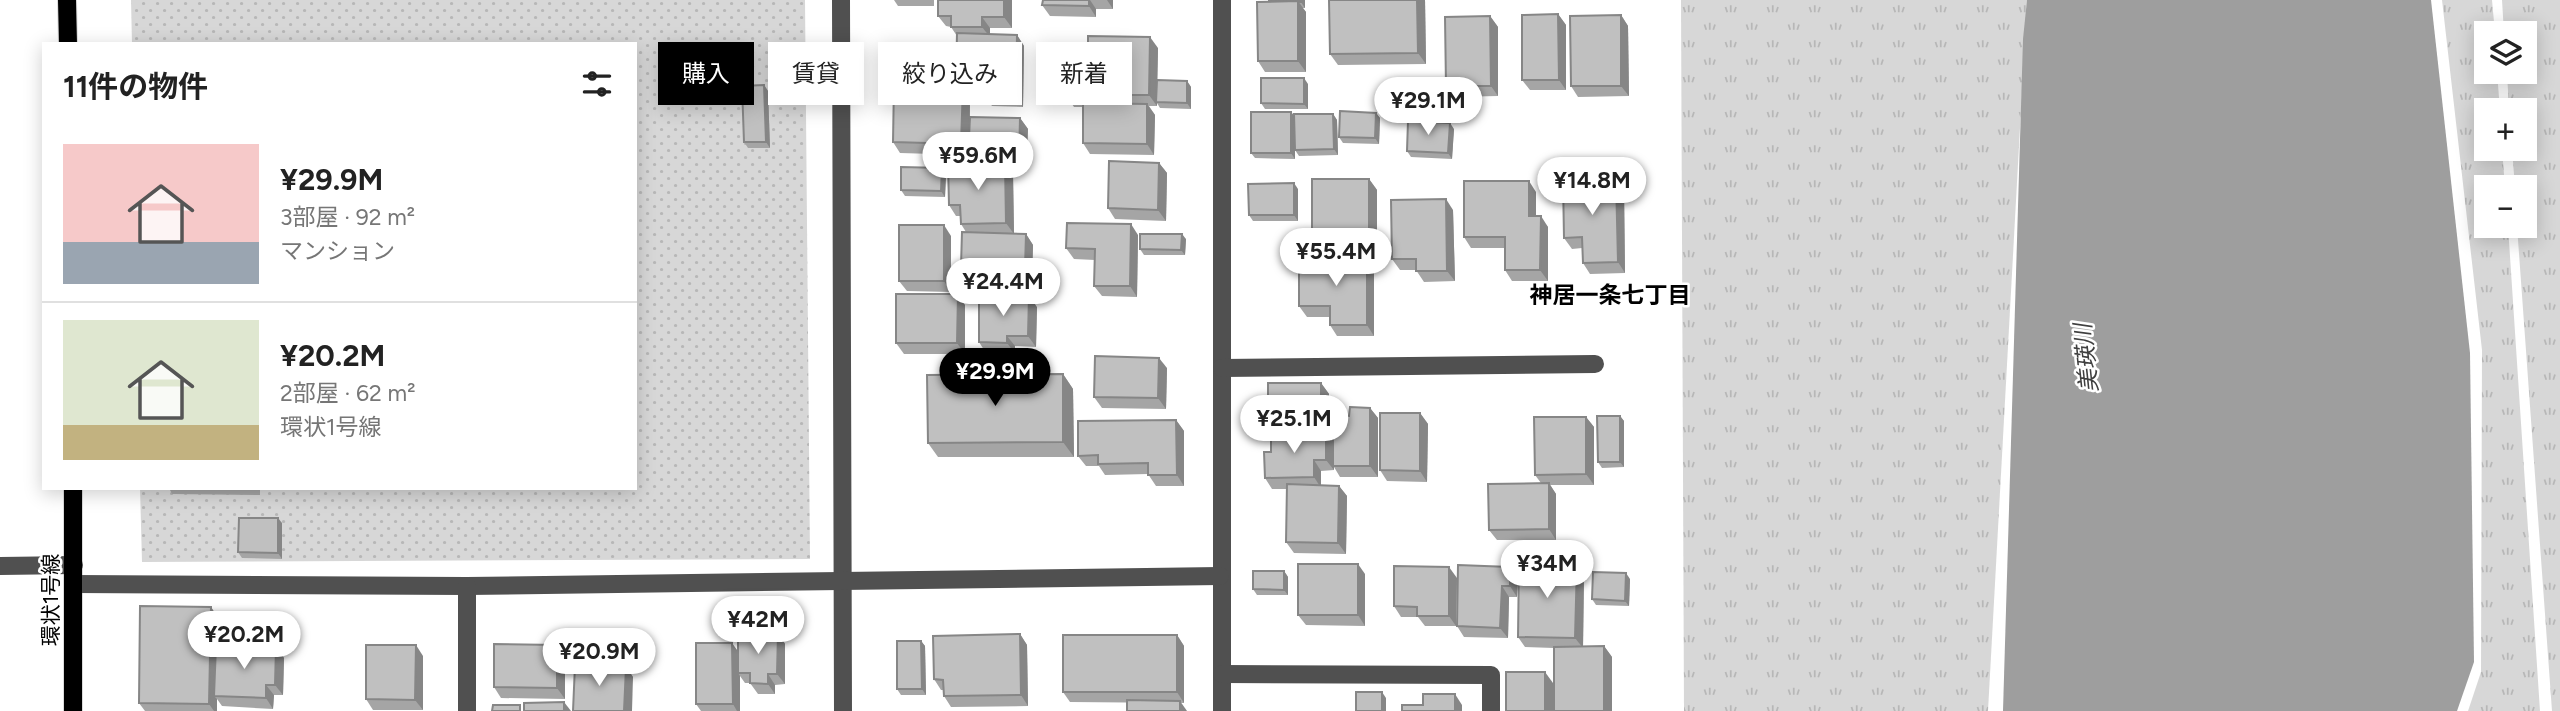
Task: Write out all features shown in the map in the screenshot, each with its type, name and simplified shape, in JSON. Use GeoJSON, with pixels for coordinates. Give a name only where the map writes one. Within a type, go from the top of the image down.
{"type":"FeatureCollection","features":[{"type":"Feature","properties":{"kind":"main road"},"geometry":{"type":"LineString","coordinates":[[67,0],[68,42]]}},
{"type":"Feature","properties":{"kind":"main road","name":"環状1号線"},"geometry":{"type":"LineString","coordinates":[[73,711],[74,490]]}},
{"type":"Feature","properties":{"kind":"street"},"geometry":{"type":"LineString","coordinates":[[841,0],[843,711]]}},
{"type":"Feature","properties":{"kind":"street"},"geometry":{"type":"LineString","coordinates":[[1222,0],[1222,711]]}},
{"type":"Feature","properties":{"kind":"street"},"geometry":{"type":"LineString","coordinates":[[1222,368],[1595,364]]}},
{"type":"Feature","properties":{"kind":"street"},"geometry":{"type":"LineString","coordinates":[[0,566],[74,575],[467,586],[1220,576]]}},
{"type":"Feature","properties":{"kind":"street"},"geometry":{"type":"LineString","coordinates":[[467,586],[467,711]]}},
{"type":"Feature","properties":{"kind":"street"},"geometry":{"type":"LineString","coordinates":[[1222,674],[1491,675],[1491,711]]}},
{"type":"Feature","properties":{"kind":"green space"},"geometry":{"type":"Polygon","coordinates":[[[131,0],[805,0],[805,42],[768,42],[768,105],[806,105],[810,559],[142,562],[140,490],[637,490],[637,42],[132,42],[131,0]]]}},
{"type":"Feature","properties":{"kind":"green space"},"geometry":{"type":"Polygon","coordinates":[[[1681,0],[2027,0],[1988,711],[1684,711],[1681,0]]]}},
{"type":"Feature","properties":{"kind":"green space"},"geometry":{"type":"Polygon","coordinates":[[[2442,0],[2492,0],[2494,21],[2474,21],[2474,84],[2498,84],[2499,98],[2474,98],[2474,161],[2503,161],[2504,175],[2474,175],[2474,238],[2509,238],[2540,711],[2468,711],[2481,672],[2482,350],[2442,0]]]}},
{"type":"Feature","properties":{"kind":"green space"},"geometry":{"type":"Polygon","coordinates":[[[2502,0],[2560,0],[2560,711],[2552,711],[2518,238],[2537,238],[2537,175],[2514,175],[2513,161],[2537,161],[2537,98],[2508,98],[2508,84],[2537,84],[2537,21],[2503,21],[2502,0]]]}},
{"type":"Feature","properties":{"kind":"water","name":"美瑛川"},"geometry":{"type":"Polygon","coordinates":[[[2027,0],[2431,0],[2470,353],[2474,662],[2457,711],[2003,711],[2023,39],[2027,0]]]}},
{"type":"Feature","properties":{"kind":"building"},"geometry":{"type":"Polygon","coordinates":[[[938,0],[1004,0],[1004,17],[982,17],[982,27],[951,27],[951,16],[938,16],[938,0]]]}},
{"type":"Feature","properties":{"kind":"building"},"geometry":{"type":"Polygon","coordinates":[[[1043,0],[1089,0],[1089,6],[1042,5],[1043,0]]]}},
{"type":"Feature","properties":{"kind":"building"},"geometry":{"type":"Polygon","coordinates":[[[1301,0],[1301,2],[1269,1],[1301,0]]]}},
{"type":"Feature","properties":{"kind":"building"},"geometry":{"type":"Polygon","coordinates":[[[1329,0],[1417,0],[1418,53],[1330,54],[1329,0]]]}},
{"type":"Feature","properties":{"kind":"building"},"geometry":{"type":"Polygon","coordinates":[[[1298,1],[1298,61],[1258,61],[1257,2],[1298,1]]]}},
{"type":"Feature","properties":{"kind":"building"},"geometry":{"type":"Polygon","coordinates":[[[1558,14],[1559,80],[1522,80],[1522,15],[1558,14]]]}},
{"type":"Feature","properties":{"kind":"building"},"geometry":{"type":"Polygon","coordinates":[[[1621,15],[1621,86],[1571,86],[1570,16],[1621,15]]]}},
{"type":"Feature","properties":{"kind":"building"},"geometry":{"type":"Polygon","coordinates":[[[1490,16],[1491,86],[1446,86],[1445,17],[1490,16]]]}},
{"type":"Feature","properties":{"kind":"building"},"geometry":{"type":"Polygon","coordinates":[[[957,33],[1017,35],[1017,42],[957,42],[957,33]]]}},
{"type":"Feature","properties":{"kind":"building"},"geometry":{"type":"Polygon","coordinates":[[[1088,36],[1150,37],[1149,95],[1132,95],[1132,42],[1088,42],[1088,36]]]}},
{"type":"Feature","properties":{"kind":"building"},"geometry":{"type":"Polygon","coordinates":[[[1261,78],[1304,78],[1304,104],[1261,103],[1261,78]]]}},
{"type":"Feature","properties":{"kind":"building"},"geometry":{"type":"Polygon","coordinates":[[[1157,80],[1187,81],[1187,103],[1156,102],[1157,80]]]}},
{"type":"Feature","properties":{"kind":"building"},"geometry":{"type":"Polygon","coordinates":[[[754,85],[764,85],[766,142],[744,142],[743,105],[754,105],[754,85]]]}},
{"type":"Feature","properties":{"kind":"building"},"geometry":{"type":"Polygon","coordinates":[[[1147,104],[1147,144],[1083,143],[1083,105],[1147,104]]]}},
{"type":"Feature","properties":{"kind":"building"},"geometry":{"type":"Polygon","coordinates":[[[894,105],[962,105],[961,144],[893,142],[894,105]]]}},
{"type":"Feature","properties":{"kind":"building"},"geometry":{"type":"Polygon","coordinates":[[[1340,111],[1376,113],[1375,138],[1339,137],[1340,111]]]}},
{"type":"Feature","properties":{"kind":"building"},"geometry":{"type":"Polygon","coordinates":[[[1251,112],[1291,112],[1291,153],[1251,153],[1251,112]]]}},
{"type":"Feature","properties":{"kind":"building"},"geometry":{"type":"Polygon","coordinates":[[[1294,114],[1333,114],[1334,149],[1295,150],[1294,114]]]}},
{"type":"Feature","properties":{"kind":"building"},"geometry":{"type":"Polygon","coordinates":[[[970,117],[1020,118],[1019,159],[968,158],[970,117]]]}},
{"type":"Feature","properties":{"kind":"building"},"geometry":{"type":"Polygon","coordinates":[[[1408,121],[1450,123],[1448,153],[1407,151],[1408,121]]]}},
{"type":"Feature","properties":{"kind":"building"},"geometry":{"type":"Polygon","coordinates":[[[1109,161],[1159,163],[1158,210],[1108,208],[1109,161]]]}},
{"type":"Feature","properties":{"kind":"building"},"geometry":{"type":"Polygon","coordinates":[[[948,163],[1005,163],[1006,223],[961,224],[960,205],[949,205],[948,163]]]}},
{"type":"Feature","properties":{"kind":"building"},"geometry":{"type":"Polygon","coordinates":[[[901,167],[942,168],[941,191],[901,190],[901,167]]]}},
{"type":"Feature","properties":{"kind":"building"},"geometry":{"type":"Polygon","coordinates":[[[1616,178],[1618,262],[1583,263],[1582,237],[1564,238],[1563,180],[1616,178]]]}},
{"type":"Feature","properties":{"kind":"building"},"geometry":{"type":"Polygon","coordinates":[[[1312,179],[1369,179],[1369,229],[1312,229],[1312,179]]]}},
{"type":"Feature","properties":{"kind":"building"},"geometry":{"type":"Polygon","coordinates":[[[1464,181],[1529,181],[1529,216],[1541,216],[1540,270],[1505,270],[1505,237],[1464,237],[1464,181]]]}},
{"type":"Feature","properties":{"kind":"building"},"geometry":{"type":"Polygon","coordinates":[[[1294,183],[1294,215],[1249,215],[1248,184],[1294,183]]]}},
{"type":"Feature","properties":{"kind":"building"},"geometry":{"type":"Polygon","coordinates":[[[1446,199],[1447,271],[1416,271],[1416,259],[1392,259],[1391,200],[1446,199]]]}},
{"type":"Feature","properties":{"kind":"building"},"geometry":{"type":"Polygon","coordinates":[[[1067,223],[1131,224],[1130,286],[1094,286],[1095,249],[1066,248],[1067,223]]]}},
{"type":"Feature","properties":{"kind":"building"},"geometry":{"type":"Polygon","coordinates":[[[899,225],[944,225],[944,281],[899,281],[899,225]]]}},
{"type":"Feature","properties":{"kind":"building"},"geometry":{"type":"Polygon","coordinates":[[[962,232],[1026,234],[1025,268],[961,266],[962,232]]]}},
{"type":"Feature","properties":{"kind":"building"},"geometry":{"type":"Polygon","coordinates":[[[1140,234],[1182,234],[1181,250],[1140,249],[1140,234]]]}},
{"type":"Feature","properties":{"kind":"building"},"geometry":{"type":"Polygon","coordinates":[[[1299,257],[1367,258],[1367,325],[1330,325],[1330,306],[1299,306],[1299,257]]]}},
{"type":"Feature","properties":{"kind":"building"},"geometry":{"type":"Polygon","coordinates":[[[896,294],[958,294],[957,343],[896,343],[896,294]]]}},
{"type":"Feature","properties":{"kind":"building"},"geometry":{"type":"Polygon","coordinates":[[[979,295],[1029,296],[1028,336],[1007,336],[1007,343],[979,342],[979,295]]]}},
{"type":"Feature","properties":{"kind":"building"},"geometry":{"type":"Polygon","coordinates":[[[1095,356],[1159,358],[1158,398],[1094,397],[1095,356]]]}},
{"type":"Feature","properties":{"kind":"building"},"geometry":{"type":"Polygon","coordinates":[[[1063,374],[1063,442],[928,443],[927,375],[1063,374]]]}},
{"type":"Feature","properties":{"kind":"building"},"geometry":{"type":"Polygon","coordinates":[[[1268,383],[1321,383],[1321,426],[1277,426],[1278,402],[1268,403],[1268,383]]]}},
{"type":"Feature","properties":{"kind":"building"},"geometry":{"type":"Polygon","coordinates":[[[1350,407],[1370,408],[1370,466],[1333,466],[1333,416],[1349,416],[1350,407]]]}},
{"type":"Feature","properties":{"kind":"building"},"geometry":{"type":"Polygon","coordinates":[[[1380,413],[1420,413],[1420,471],[1380,470],[1380,413]]]}},
{"type":"Feature","properties":{"kind":"building"},"geometry":{"type":"Polygon","coordinates":[[[1597,416],[1620,416],[1620,462],[1598,462],[1597,416]]]}},
{"type":"Feature","properties":{"kind":"building"},"geometry":{"type":"Polygon","coordinates":[[[1534,417],[1586,417],[1586,474],[1535,475],[1534,417]]]}},
{"type":"Feature","properties":{"kind":"building"},"geometry":{"type":"Polygon","coordinates":[[[1176,420],[1177,475],[1148,475],[1148,463],[1098,464],[1098,455],[1078,456],[1078,421],[1176,420]]]}},
{"type":"Feature","properties":{"kind":"building"},"geometry":{"type":"Polygon","coordinates":[[[1271,433],[1326,433],[1326,460],[1314,460],[1314,477],[1265,478],[1264,452],[1271,452],[1271,433]]]}},
{"type":"Feature","properties":{"kind":"building"},"geometry":{"type":"Polygon","coordinates":[[[1549,483],[1549,529],[1489,530],[1488,484],[1549,483]]]}},
{"type":"Feature","properties":{"kind":"building"},"geometry":{"type":"Polygon","coordinates":[[[1287,484],[1339,486],[1338,543],[1286,542],[1287,484]]]}},
{"type":"Feature","properties":{"kind":"building"},"geometry":{"type":"Polygon","coordinates":[[[239,518],[278,518],[278,553],[238,552],[239,518]]]}},
{"type":"Feature","properties":{"kind":"building"},"geometry":{"type":"Polygon","coordinates":[[[1519,562],[1577,563],[1575,638],[1518,637],[1519,562]]]}},
{"type":"Feature","properties":{"kind":"building"},"geometry":{"type":"Polygon","coordinates":[[[1298,564],[1358,564],[1358,615],[1298,615],[1298,564]]]}},
{"type":"Feature","properties":{"kind":"building"},"geometry":{"type":"Polygon","coordinates":[[[1458,565],[1510,567],[1510,586],[1502,586],[1500,628],[1457,626],[1458,565]]]}},
{"type":"Feature","properties":{"kind":"building"},"geometry":{"type":"Polygon","coordinates":[[[1394,566],[1449,567],[1449,616],[1417,616],[1417,607],[1394,606],[1394,566]]]}},
{"type":"Feature","properties":{"kind":"building"},"geometry":{"type":"Polygon","coordinates":[[[1253,571],[1284,571],[1284,590],[1253,589],[1253,571]]]}},
{"type":"Feature","properties":{"kind":"building"},"geometry":{"type":"Polygon","coordinates":[[[1593,572],[1626,573],[1625,601],[1592,599],[1593,572]]]}},
{"type":"Feature","properties":{"kind":"building"},"geometry":{"type":"Polygon","coordinates":[[[140,606],[211,607],[209,704],[139,703],[140,606]]]}},
{"type":"Feature","properties":{"kind":"building"},"geometry":{"type":"Polygon","coordinates":[[[778,633],[777,674],[768,674],[768,684],[750,683],[750,673],[738,673],[738,634],[778,633]]]}},
{"type":"Feature","properties":{"kind":"building"},"geometry":{"type":"Polygon","coordinates":[[[1020,634],[1021,695],[944,696],[943,680],[934,679],[933,636],[1020,634]]]}},
{"type":"Feature","properties":{"kind":"building"},"geometry":{"type":"Polygon","coordinates":[[[1063,635],[1177,635],[1177,692],[1063,692],[1063,635]]]}},
{"type":"Feature","properties":{"kind":"building"},"geometry":{"type":"Polygon","coordinates":[[[601,638],[636,639],[635,662],[600,661],[601,638]]]}},
{"type":"Feature","properties":{"kind":"building"},"geometry":{"type":"Polygon","coordinates":[[[897,641],[921,641],[922,689],[897,689],[897,641]]]}},
{"type":"Feature","properties":{"kind":"building"},"geometry":{"type":"Polygon","coordinates":[[[696,643],[732,643],[733,704],[696,704],[696,643]]]}},
{"type":"Feature","properties":{"kind":"building"},"geometry":{"type":"Polygon","coordinates":[[[494,644],[557,645],[557,688],[494,687],[494,644]]]}},
{"type":"Feature","properties":{"kind":"building"},"geometry":{"type":"Polygon","coordinates":[[[216,645],[276,647],[275,685],[266,685],[266,698],[214,696],[216,645]]]}},
{"type":"Feature","properties":{"kind":"building"},"geometry":{"type":"Polygon","coordinates":[[[366,645],[416,645],[415,700],[366,699],[366,645]]]}},
{"type":"Feature","properties":{"kind":"building"},"geometry":{"type":"Polygon","coordinates":[[[1604,646],[1604,711],[1554,711],[1554,647],[1604,646]]]}},
{"type":"Feature","properties":{"kind":"building"},"geometry":{"type":"Polygon","coordinates":[[[575,665],[626,667],[624,711],[573,711],[575,665]]]}},
{"type":"Feature","properties":{"kind":"building"},"geometry":{"type":"Polygon","coordinates":[[[1506,672],[1545,672],[1545,711],[1506,711],[1506,672]]]}},
{"type":"Feature","properties":{"kind":"building"},"geometry":{"type":"Polygon","coordinates":[[[1356,692],[1382,692],[1382,711],[1356,711],[1356,692]]]}},
{"type":"Feature","properties":{"kind":"building"},"geometry":{"type":"Polygon","coordinates":[[[1423,694],[1455,694],[1455,711],[1402,711],[1402,705],[1423,705],[1423,694]]]}},
{"type":"Feature","properties":{"kind":"building"},"geometry":{"type":"Polygon","coordinates":[[[1127,700],[1180,701],[1180,711],[1127,711],[1127,700]]]}},
{"type":"Feature","properties":{"kind":"building"},"geometry":{"type":"Polygon","coordinates":[[[564,702],[564,711],[524,711],[524,703],[564,702]]]}},
{"type":"Feature","properties":{"kind":"building"},"geometry":{"type":"Polygon","coordinates":[[[493,705],[520,705],[520,711],[492,711],[493,705]]]}},
{"type":"Feature","properties":{"kind":"district","name":"神居一条七丁目"},"geometry":{"type":"Point","coordinates":[1610,295]}}]}
